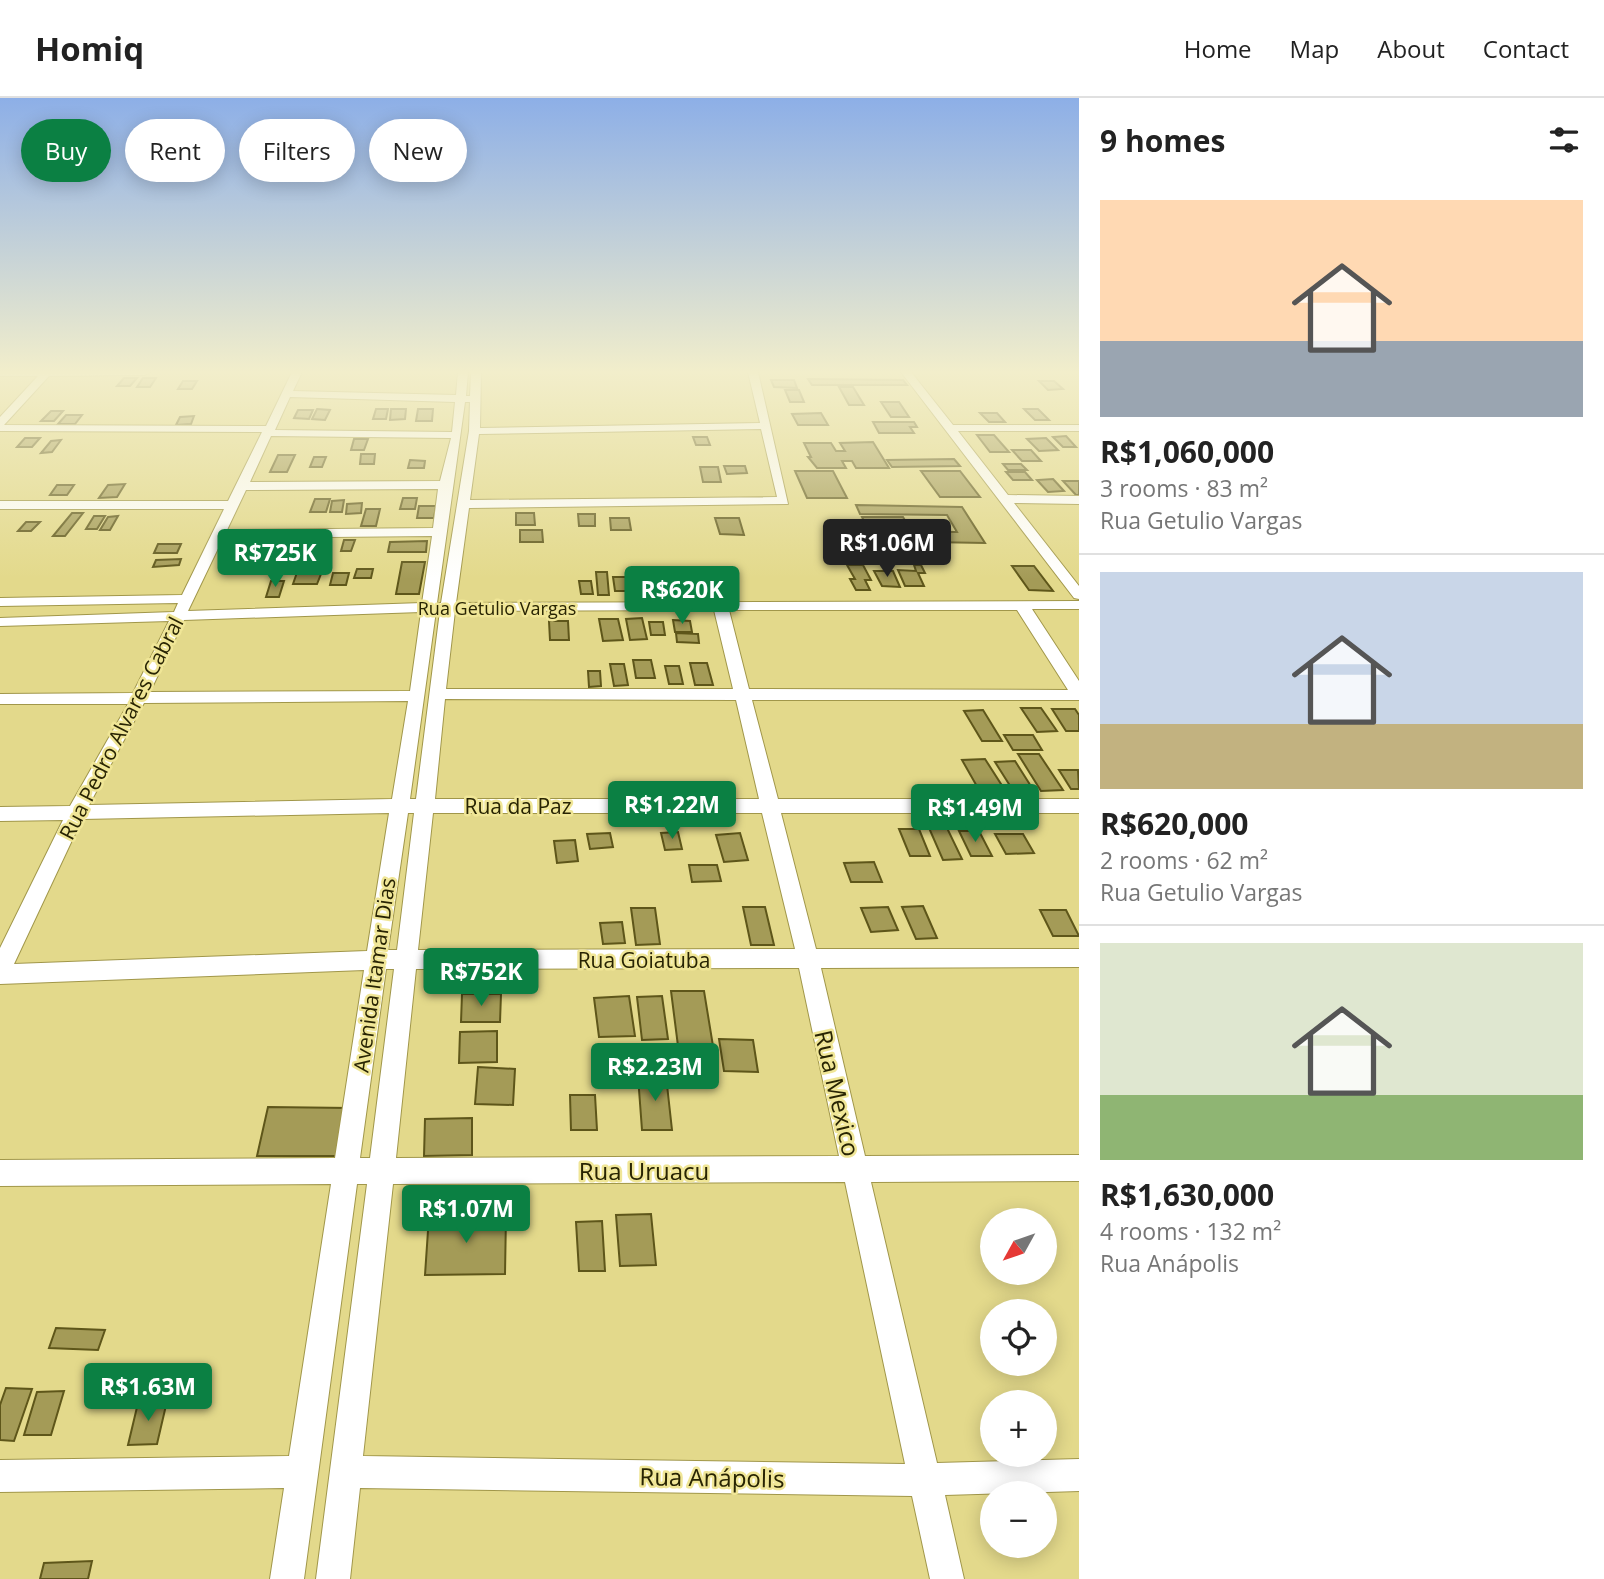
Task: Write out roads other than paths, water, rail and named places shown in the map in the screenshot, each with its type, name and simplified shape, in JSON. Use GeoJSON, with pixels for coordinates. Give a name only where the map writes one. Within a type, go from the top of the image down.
{"type":"FeatureCollection","features":[{"type":"Feature","properties":{"kind":"street","name":"Rua Pedro Alvares Cabral"},"geometry":{"type":"LineString","coordinates":[[0,972],[75,814],[139,698],[264,441]]}},
{"type":"Feature","properties":{"kind":"street","name":"Avenida Itamar Dias"},"geometry":{"type":"LineString","coordinates":[[332,1579],[425,806],[428,695],[438,607],[439,532],[445,485],[463,441]]}},
{"type":"Feature","properties":{"kind":"street","name":"Avenida Itamar Dias"},"geometry":{"type":"LineString","coordinates":[[438,607],[463,504],[466,441]]}},
{"type":"Feature","properties":{"kind":"street"},"geometry":{"type":"LineString","coordinates":[[463,504],[784,501],[769,441]]}},
{"type":"Feature","properties":{"kind":"street"},"geometry":{"type":"LineString","coordinates":[[960,441],[1079,595]]}},
{"type":"Feature","properties":{"kind":"street"},"geometry":{"type":"LineString","coordinates":[[242,486],[445,485]]}},
{"type":"Feature","properties":{"kind":"street"},"geometry":{"type":"LineString","coordinates":[[1005,499],[1079,500]]}},
{"type":"Feature","properties":{"kind":"street"},"geometry":{"type":"LineString","coordinates":[[0,505],[232,505]]}},
{"type":"Feature","properties":{"kind":"street"},"geometry":{"type":"LineString","coordinates":[[219,534],[439,532]]}},
{"type":"Feature","properties":{"kind":"street"},"geometry":{"type":"LineString","coordinates":[[0,602],[184,606]]}},
{"type":"Feature","properties":{"kind":"street","name":"Rua Getulio Vargas"},"geometry":{"type":"LineString","coordinates":[[0,622],[184,606],[721,608],[1079,605]]}},
{"type":"Feature","properties":{"kind":"street"},"geometry":{"type":"LineString","coordinates":[[1022,606],[1079,694]]}},
{"type":"Feature","properties":{"kind":"street","name":"Rua Mexico"},"geometry":{"type":"LineString","coordinates":[[721,608],[808,960],[947,1579]]}},
{"type":"Feature","properties":{"kind":"street"},"geometry":{"type":"LineString","coordinates":[[0,699],[744,693],[1079,694]]}},
{"type":"Feature","properties":{"kind":"street","name":"Avenida Itamar Dias"},"geometry":{"type":"LineString","coordinates":[[287,1579],[399,806],[428,695]]}},
{"type":"Feature","properties":{"kind":"street","name":"Rua da Paz"},"geometry":{"type":"LineString","coordinates":[[0,814],[399,806],[1079,806]]}},
{"type":"Feature","properties":{"kind":"street","name":"Rua Goiatuba"},"geometry":{"type":"LineString","coordinates":[[0,972],[376,960],[1079,958]]}},
{"type":"Feature","properties":{"kind":"street","name":"Rua Uruacu"},"geometry":{"type":"LineString","coordinates":[[0,1173],[380,1169],[1079,1168]]}},
{"type":"Feature","properties":{"kind":"street"},"geometry":{"type":"LineString","coordinates":[[0,1476],[303,1472]]}},
{"type":"Feature","properties":{"kind":"street","name":"Rua Anápolis"},"geometry":{"type":"LineString","coordinates":[[345,1472],[924,1480],[1079,1475]]}}]}
